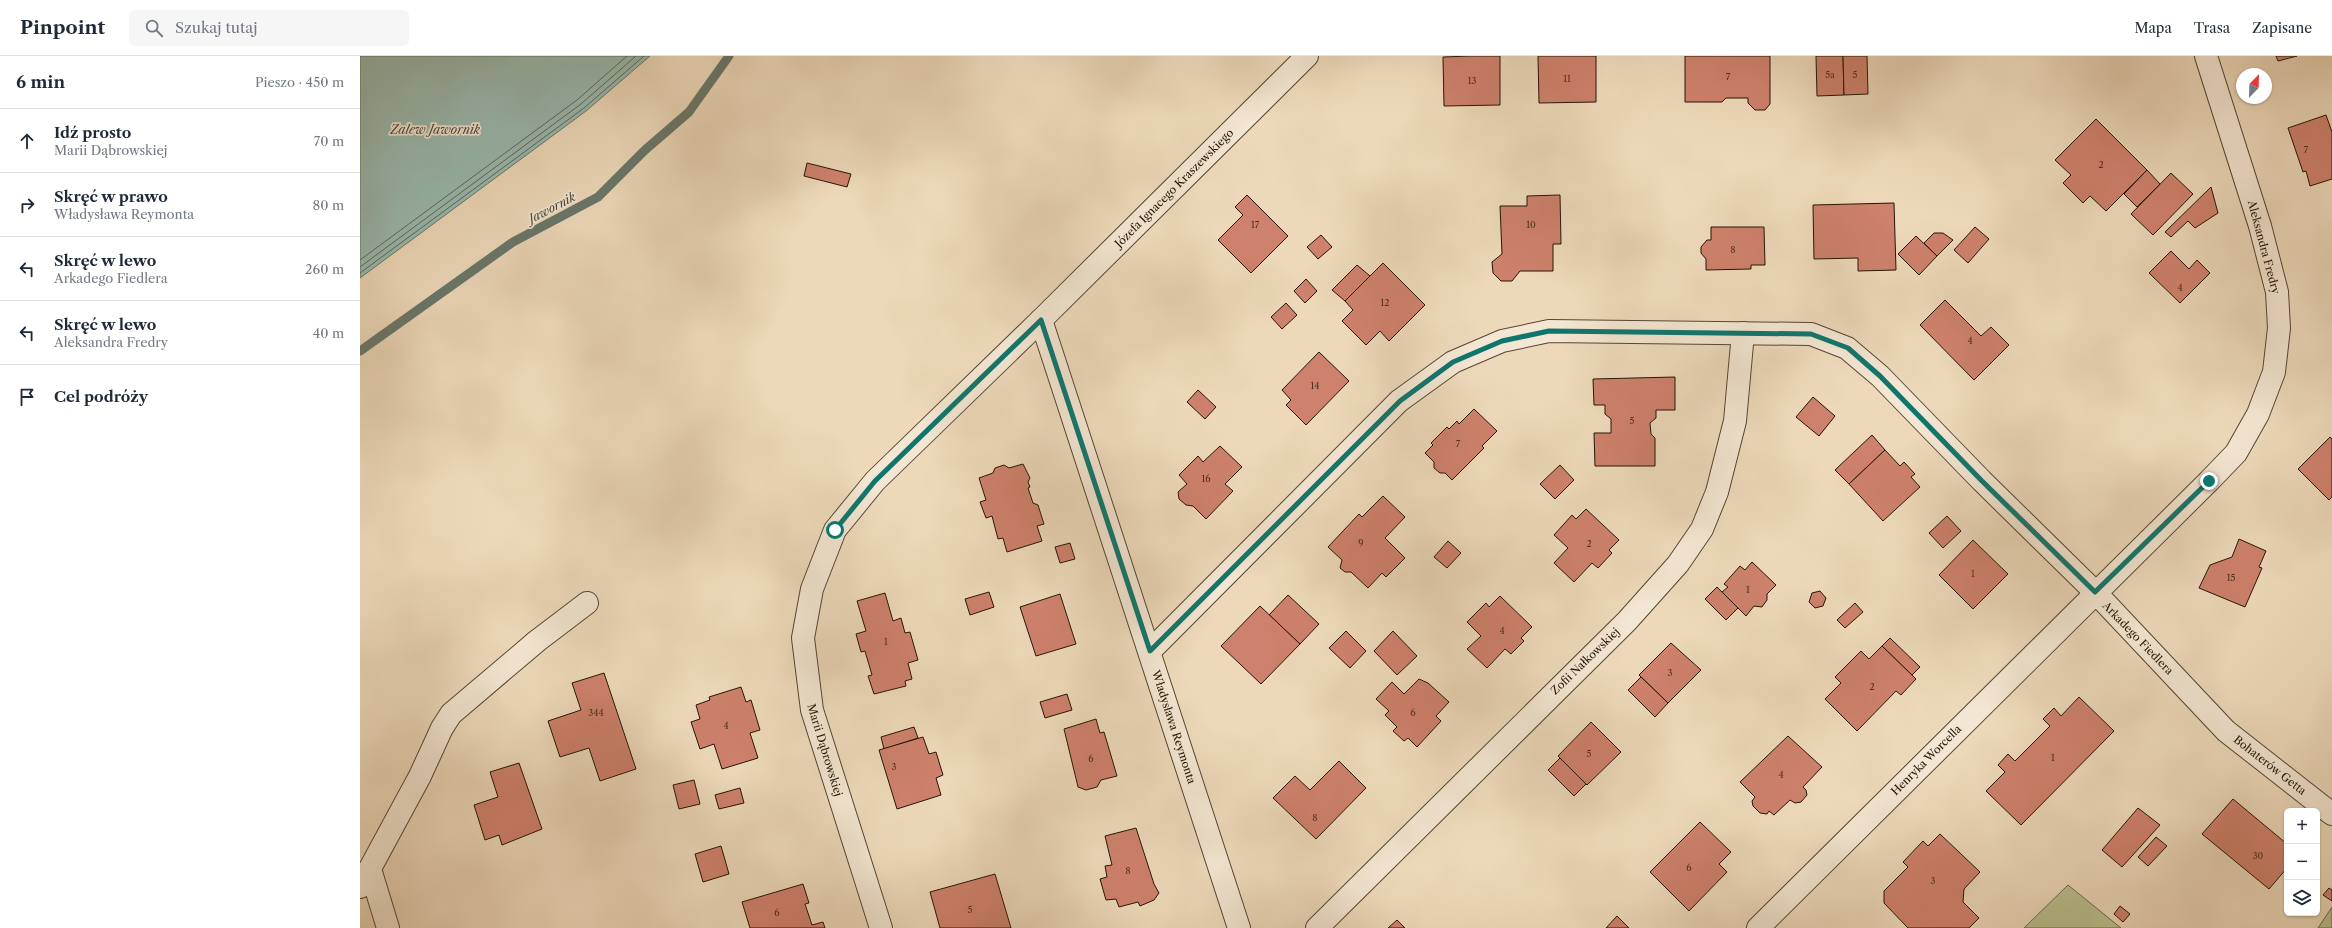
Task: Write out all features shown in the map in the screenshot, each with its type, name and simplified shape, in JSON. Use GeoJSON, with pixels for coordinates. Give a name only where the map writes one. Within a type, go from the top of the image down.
{"type":"FeatureCollection","features":[{"type":"Feature","properties":{"kind":"street","name":"Józefa Ignacego Kraszewskiego"},"geometry":{"type":"LineString","coordinates":[[1041,320],[1307,56]]}},
{"type":"Feature","properties":{"kind":"street","name":"Aleksandra Fredry"},"geometry":{"type":"LineString","coordinates":[[2095,592],[2163,528],[2236,453],[2258,414],[2274,372],[2279,328],[2277,292],[2260,226],[2206,56]]}},
{"type":"Feature","properties":{"kind":"street","name":"Władysława Reymonta"},"geometry":{"type":"LineString","coordinates":[[1041,320],[1239,928]]}},
{"type":"Feature","properties":{"kind":"street","name":"Marii Dąbrowskiej"},"geometry":{"type":"LineString","coordinates":[[881,928],[812,710],[803,638],[812,589],[835,530],[875,481],[1041,320]]}},
{"type":"Feature","properties":{"kind":"street","name":"Arkadego Fiedlera"},"geometry":{"type":"LineString","coordinates":[[1150,651],[1400,401],[1453,362],[1502,341],[1549,331],[1811,334],[1848,348],[1880,376],[1982,481],[2095,592],[2226,731]]}},
{"type":"Feature","properties":{"kind":"street","name":"Zofii Nałkowskiej"},"geometry":{"type":"LineString","coordinates":[[1317,928],[1627,621],[1678,564],[1702,529],[1717,492],[1735,420],[1743,333]]}},
{"type":"Feature","properties":{"kind":"street","name":"Henryka Worcella"},"geometry":{"type":"LineString","coordinates":[[1758,928],[2095,592]]}},
{"type":"Feature","properties":{"kind":"street"},"geometry":{"type":"LineString","coordinates":[[388,928],[365,878],[420,776],[442,728],[451,714],[537,641],[587,603]]}},
{"type":"Feature","properties":{"kind":"street","name":"Bohaterów Getta"},"geometry":{"type":"LineString","coordinates":[[2226,731],[2332,814]]}},
{"type":"Feature","properties":{"kind":"green space"},"geometry":{"type":"Polygon","coordinates":[[[2068,885],[2121,928],[2024,928],[2068,885]]]}},
{"type":"Feature","properties":{"kind":"green space"},"geometry":{"type":"Polygon","coordinates":[[[2332,907],[2332,928],[2318,928],[2332,907]]]}},
{"type":"Feature","properties":{"kind":"water","name":"Zalew Jawornik"},"geometry":{"type":"Polygon","coordinates":[[[360,56],[650,56],[586,111],[360,278],[360,56]]]}},
{"type":"Feature","properties":{"kind":"building"},"geometry":{"type":"Polygon","coordinates":[[[1500,56],[1500,105],[1444,106],[1443,57],[1500,56]]]}},
{"type":"Feature","properties":{"kind":"building"},"geometry":{"type":"Polygon","coordinates":[[[1538,56],[1596,56],[1596,102],[1539,103],[1538,56]]]}},
{"type":"Feature","properties":{"kind":"building"},"geometry":{"type":"Polygon","coordinates":[[[1685,56],[1770,56],[1770,104],[1765,110],[1755,110],[1748,103],[1748,98],[1726,98],[1722,102],[1685,102],[1685,56]]]}},
{"type":"Feature","properties":{"kind":"building"},"geometry":{"type":"Polygon","coordinates":[[[1816,56],[1843,56],[1844,95],[1817,96],[1816,56]]]}},
{"type":"Feature","properties":{"kind":"building"},"geometry":{"type":"Polygon","coordinates":[[[1843,56],[1867,56],[1868,94],[1844,95],[1843,56]]]}},
{"type":"Feature","properties":{"kind":"building"},"geometry":{"type":"Polygon","coordinates":[[[2276,56],[2297,56],[2278,61],[2276,56]]]}},
{"type":"Feature","properties":{"kind":"building"},"geometry":{"type":"Polygon","coordinates":[[[2326,115],[2332,132],[2332,179],[2310,186],[2306,171],[2303,172],[2288,128],[2326,115]]]}},
{"type":"Feature","properties":{"kind":"building"},"geometry":{"type":"Polygon","coordinates":[[[2096,119],[2147,170],[2106,211],[2090,196],[2083,203],[2063,183],[2071,175],[2055,160],[2096,119]]]}},
{"type":"Feature","properties":{"kind":"building"},"geometry":{"type":"Polygon","coordinates":[[[807,163],[851,174],[847,187],[804,176],[807,163]]]}},
{"type":"Feature","properties":{"kind":"building"},"geometry":{"type":"Polygon","coordinates":[[[2147,170],[2160,184],[2137,207],[2124,194],[2147,170]]]}},
{"type":"Feature","properties":{"kind":"building"},"geometry":{"type":"Polygon","coordinates":[[[2171,173],[2193,194],[2153,235],[2131,214],[2171,173]]]}},
{"type":"Feature","properties":{"kind":"building"},"geometry":{"type":"Polygon","coordinates":[[[2211,187],[2218,213],[2195,228],[2188,221],[2171,237],[2165,232],[2211,187]]]}},
{"type":"Feature","properties":{"kind":"building"},"geometry":{"type":"Polygon","coordinates":[[[1247,195],[1288,236],[1251,273],[1218,240],[1243,215],[1235,207],[1247,195]]]}},
{"type":"Feature","properties":{"kind":"building"},"geometry":{"type":"Polygon","coordinates":[[[1560,195],[1561,244],[1553,244],[1553,271],[1520,271],[1512,281],[1501,281],[1493,273],[1492,262],[1502,254],[1500,206],[1527,206],[1527,196],[1560,195]]]}},
{"type":"Feature","properties":{"kind":"building"},"geometry":{"type":"Polygon","coordinates":[[[1894,203],[1896,270],[1858,271],[1858,258],[1814,259],[1813,205],[1894,203]]]}},
{"type":"Feature","properties":{"kind":"building"},"geometry":{"type":"Polygon","coordinates":[[[1711,227],[1764,227],[1765,265],[1751,265],[1751,269],[1706,270],[1706,259],[1701,253],[1701,247],[1707,240],[1711,240],[1711,227]]]}},
{"type":"Feature","properties":{"kind":"building"},"geometry":{"type":"Polygon","coordinates":[[[1975,227],[1989,239],[1968,263],[1954,250],[1975,227]]]}},
{"type":"Feature","properties":{"kind":"building"},"geometry":{"type":"Polygon","coordinates":[[[1934,233],[1943,233],[1953,240],[1937,256],[1924,243],[1934,233]]]}},
{"type":"Feature","properties":{"kind":"building"},"geometry":{"type":"Polygon","coordinates":[[[1321,235],[1332,247],[1318,259],[1307,247],[1321,235]]]}},
{"type":"Feature","properties":{"kind":"building"},"geometry":{"type":"Polygon","coordinates":[[[1916,236],[1937,256],[1919,275],[1898,254],[1916,236]]]}},
{"type":"Feature","properties":{"kind":"building"},"geometry":{"type":"Polygon","coordinates":[[[2171,251],[2189,269],[2197,260],[2210,273],[2180,303],[2149,273],[2171,251]]]}},
{"type":"Feature","properties":{"kind":"building"},"geometry":{"type":"Polygon","coordinates":[[[1383,263],[1425,305],[1389,341],[1380,331],[1366,345],[1342,321],[1353,310],[1345,301],[1383,263]]]}},
{"type":"Feature","properties":{"kind":"building"},"geometry":{"type":"Polygon","coordinates":[[[1357,265],[1370,276],[1345,301],[1332,290],[1357,265]]]}},
{"type":"Feature","properties":{"kind":"building"},"geometry":{"type":"Polygon","coordinates":[[[1306,279],[1317,291],[1305,303],[1294,291],[1306,279]]]}},
{"type":"Feature","properties":{"kind":"building"},"geometry":{"type":"Polygon","coordinates":[[[1945,300],[1981,336],[1991,327],[2009,345],[1974,380],[1920,325],[1945,300]]]}},
{"type":"Feature","properties":{"kind":"building"},"geometry":{"type":"Polygon","coordinates":[[[1286,303],[1297,315],[1282,329],[1271,317],[1286,303]]]}},
{"type":"Feature","properties":{"kind":"building"},"geometry":{"type":"Polygon","coordinates":[[[1319,352],[1349,381],[1306,425],[1286,405],[1291,400],[1282,390],[1319,352]]]}},
{"type":"Feature","properties":{"kind":"building"},"geometry":{"type":"Polygon","coordinates":[[[1675,377],[1675,410],[1656,410],[1656,418],[1650,423],[1651,434],[1655,438],[1655,466],[1595,466],[1594,433],[1611,433],[1611,419],[1605,414],[1605,405],[1594,405],[1593,379],[1675,377]]]}},
{"type":"Feature","properties":{"kind":"building"},"geometry":{"type":"Polygon","coordinates":[[[1198,390],[1216,407],[1205,419],[1187,402],[1198,390]]]}},
{"type":"Feature","properties":{"kind":"building"},"geometry":{"type":"Polygon","coordinates":[[[1813,397],[1835,416],[1819,436],[1796,417],[1813,397]]]}},
{"type":"Feature","properties":{"kind":"building"},"geometry":{"type":"Polygon","coordinates":[[[1474,409],[1497,431],[1482,446],[1484,448],[1452,480],[1445,473],[1440,473],[1434,468],[1434,462],[1425,453],[1433,445],[1431,443],[1447,427],[1449,429],[1457,421],[1459,424],[1474,409]]]}},
{"type":"Feature","properties":{"kind":"building"},"geometry":{"type":"Polygon","coordinates":[[[1872,435],[1885,450],[1849,484],[1835,470],[1872,435]]]}},
{"type":"Feature","properties":{"kind":"building"},"geometry":{"type":"Polygon","coordinates":[[[2330,437],[2332,439],[2332,497],[2329,500],[2298,469],[2330,437]]]}},
{"type":"Feature","properties":{"kind":"building"},"geometry":{"type":"Polygon","coordinates":[[[1220,446],[1242,467],[1225,484],[1233,491],[1206,519],[1193,506],[1186,505],[1179,499],[1178,492],[1187,484],[1179,475],[1198,456],[1203,462],[1220,446]]]}},
{"type":"Feature","properties":{"kind":"building"},"geometry":{"type":"Polygon","coordinates":[[[1885,450],[1900,466],[1904,462],[1915,474],[1911,477],[1920,487],[1883,521],[1849,484],[1885,450]]]}},
{"type":"Feature","properties":{"kind":"building"},"geometry":{"type":"Polygon","coordinates":[[[1023,464],[1030,478],[1028,482],[1030,487],[1028,488],[1033,503],[1038,505],[1044,524],[1037,526],[1042,541],[1007,552],[1003,538],[998,539],[992,516],[986,518],[980,502],[986,500],[979,478],[993,473],[995,468],[1004,465],[1009,468],[1023,464]]]}},
{"type":"Feature","properties":{"kind":"building"},"geometry":{"type":"Polygon","coordinates":[[[1560,465],[1574,480],[1555,499],[1540,484],[1560,465]]]}},
{"type":"Feature","properties":{"kind":"building"},"geometry":{"type":"Polygon","coordinates":[[[1383,496],[1405,517],[1385,538],[1405,558],[1386,577],[1382,573],[1368,588],[1351,572],[1345,572],[1340,568],[1342,560],[1328,547],[1359,514],[1362,517],[1383,496]]]}},
{"type":"Feature","properties":{"kind":"building"},"geometry":{"type":"Polygon","coordinates":[[[1586,509],[1619,540],[1609,550],[1612,553],[1598,568],[1592,563],[1574,582],[1554,563],[1568,548],[1554,535],[1572,515],[1576,519],[1586,509]]]}},
{"type":"Feature","properties":{"kind":"building"},"geometry":{"type":"Polygon","coordinates":[[[1947,516],[1961,531],[1943,548],[1929,533],[1947,516]]]}},
{"type":"Feature","properties":{"kind":"building"},"geometry":{"type":"Polygon","coordinates":[[[2239,539],[2266,551],[2259,567],[2262,568],[2245,607],[2199,588],[2210,565],[2232,557],[2239,539]]]}},
{"type":"Feature","properties":{"kind":"building"},"geometry":{"type":"Polygon","coordinates":[[[1973,540],[2008,574],[1973,609],[1939,575],[1973,540]]]}},
{"type":"Feature","properties":{"kind":"building"},"geometry":{"type":"Polygon","coordinates":[[[1448,541],[1461,553],[1447,568],[1434,557],[1448,541]]]}},
{"type":"Feature","properties":{"kind":"building"},"geometry":{"type":"Polygon","coordinates":[[[1070,543],[1075,559],[1060,563],[1055,547],[1070,543]]]}},
{"type":"Feature","properties":{"kind":"building"},"geometry":{"type":"Polygon","coordinates":[[[1752,562],[1776,585],[1767,594],[1767,600],[1762,607],[1754,606],[1746,616],[1722,592],[1728,587],[1724,584],[1740,566],[1745,570],[1752,562]]]}},
{"type":"Feature","properties":{"kind":"building"},"geometry":{"type":"Polygon","coordinates":[[[1717,587],[1738,608],[1726,620],[1705,599],[1717,587]]]}},
{"type":"Feature","properties":{"kind":"building"},"geometry":{"type":"Polygon","coordinates":[[[1820,591],[1826,598],[1823,606],[1815,608],[1809,602],[1812,593],[1820,591]]]}},
{"type":"Feature","properties":{"kind":"building"},"geometry":{"type":"Polygon","coordinates":[[[989,592],[994,607],[970,615],[965,599],[989,592]]]}},
{"type":"Feature","properties":{"kind":"building"},"geometry":{"type":"Polygon","coordinates":[[[885,593],[893,621],[901,618],[905,633],[910,632],[918,660],[908,663],[912,679],[905,681],[906,686],[874,694],[868,676],[872,675],[865,651],[861,652],[856,634],[866,631],[857,601],[885,593]]]}},
{"type":"Feature","properties":{"kind":"building"},"geometry":{"type":"Polygon","coordinates":[[[1060,594],[1076,644],[1036,656],[1020,607],[1060,594]]]}},
{"type":"Feature","properties":{"kind":"building"},"geometry":{"type":"Polygon","coordinates":[[[1288,595],[1319,624],[1300,644],[1269,615],[1288,595]]]}},
{"type":"Feature","properties":{"kind":"building"},"geometry":{"type":"Polygon","coordinates":[[[1500,596],[1532,627],[1521,638],[1524,641],[1511,654],[1505,649],[1487,668],[1467,649],[1481,636],[1467,622],[1486,603],[1489,607],[1500,596]]]}},
{"type":"Feature","properties":{"kind":"building"},"geometry":{"type":"Polygon","coordinates":[[[1855,603],[1863,612],[1845,628],[1837,620],[1855,603]]]}},
{"type":"Feature","properties":{"kind":"building"},"geometry":{"type":"Polygon","coordinates":[[[1260,606],[1300,644],[1261,684],[1221,646],[1260,606]]]}},
{"type":"Feature","properties":{"kind":"building"},"geometry":{"type":"Polygon","coordinates":[[[1346,631],[1366,651],[1350,668],[1329,648],[1346,631]]]}},
{"type":"Feature","properties":{"kind":"building"},"geometry":{"type":"Polygon","coordinates":[[[1393,631],[1417,656],[1397,675],[1374,651],[1393,631]]]}},
{"type":"Feature","properties":{"kind":"building"},"geometry":{"type":"Polygon","coordinates":[[[1890,638],[1920,667],[1912,675],[1882,646],[1890,638]]]}},
{"type":"Feature","properties":{"kind":"building"},"geometry":{"type":"Polygon","coordinates":[[[1671,643],[1701,670],[1668,703],[1639,675],[1671,643]]]}},
{"type":"Feature","properties":{"kind":"building"},"geometry":{"type":"Polygon","coordinates":[[[1882,646],[1916,679],[1901,695],[1896,691],[1857,731],[1825,699],[1841,683],[1835,677],[1861,651],[1869,659],[1882,646]]]}},
{"type":"Feature","properties":{"kind":"building"},"geometry":{"type":"Polygon","coordinates":[[[604,673],[636,769],[600,781],[589,748],[560,757],[548,721],[581,710],[572,683],[604,673]]]}},
{"type":"Feature","properties":{"kind":"building"},"geometry":{"type":"Polygon","coordinates":[[[1641,677],[1668,703],[1655,717],[1628,690],[1641,677]]]}},
{"type":"Feature","properties":{"kind":"building"},"geometry":{"type":"Polygon","coordinates":[[[1419,679],[1428,683],[1449,702],[1436,716],[1441,721],[1417,747],[1408,738],[1404,741],[1393,731],[1397,727],[1385,715],[1389,711],[1376,699],[1392,682],[1404,694],[1419,679]]]}},
{"type":"Feature","properties":{"kind":"building"},"geometry":{"type":"Polygon","coordinates":[[[741,687],[746,702],[751,700],[760,730],[750,733],[758,758],[722,769],[714,744],[700,749],[691,722],[700,719],[696,705],[710,700],[709,697],[741,687]]]}},
{"type":"Feature","properties":{"kind":"building"},"geometry":{"type":"Polygon","coordinates":[[[1067,694],[1072,710],[1045,718],[1040,702],[1067,694]]]}},
{"type":"Feature","properties":{"kind":"building"},"geometry":{"type":"Polygon","coordinates":[[[2079,697],[2114,731],[2021,825],[1986,791],[2005,772],[1998,765],[2008,754],[2015,761],[2050,726],[2043,719],[2054,708],[2061,716],[2079,697]]]}},
{"type":"Feature","properties":{"kind":"building"},"geometry":{"type":"Polygon","coordinates":[[[1096,719],[1100,733],[1104,732],[1117,776],[1101,780],[1097,787],[1086,790],[1078,787],[1064,729],[1096,719]]]}},
{"type":"Feature","properties":{"kind":"building"},"geometry":{"type":"Polygon","coordinates":[[[1591,722],[1621,752],[1587,785],[1558,756],[1591,722]]]}},
{"type":"Feature","properties":{"kind":"building"},"geometry":{"type":"Polygon","coordinates":[[[914,727],[918,738],[884,749],[881,737],[914,727]]]}},
{"type":"Feature","properties":{"kind":"building"},"geometry":{"type":"Polygon","coordinates":[[[1788,736],[1822,767],[1803,787],[1806,790],[1807,795],[1801,802],[1795,803],[1790,800],[1774,815],[1769,811],[1767,814],[1760,813],[1753,806],[1752,801],[1755,797],[1740,782],[1788,736]]]}},
{"type":"Feature","properties":{"kind":"building"},"geometry":{"type":"Polygon","coordinates":[[[923,737],[929,754],[936,752],[943,775],[936,778],[941,795],[897,809],[879,750],[923,737]]]}},
{"type":"Feature","properties":{"kind":"building"},"geometry":{"type":"Polygon","coordinates":[[[1560,758],[1586,784],[1574,796],[1548,770],[1560,758]]]}},
{"type":"Feature","properties":{"kind":"building"},"geometry":{"type":"Polygon","coordinates":[[[1339,761],[1366,788],[1316,839],[1273,798],[1295,776],[1310,790],[1339,761]]]}},
{"type":"Feature","properties":{"kind":"building"},"geometry":{"type":"Polygon","coordinates":[[[519,763],[542,829],[502,845],[499,835],[485,840],[474,805],[498,797],[490,772],[519,763]]]}},
{"type":"Feature","properties":{"kind":"building"},"geometry":{"type":"Polygon","coordinates":[[[694,780],[700,804],[679,809],[673,785],[694,780]]]}},
{"type":"Feature","properties":{"kind":"building"},"geometry":{"type":"Polygon","coordinates":[[[740,788],[744,803],[719,809],[715,795],[740,788]]]}},
{"type":"Feature","properties":{"kind":"building"},"geometry":{"type":"Polygon","coordinates":[[[2233,799],[2284,842],[2284,872],[2269,889],[2202,834],[2233,799]]]}},
{"type":"Feature","properties":{"kind":"building"},"geometry":{"type":"Polygon","coordinates":[[[2138,808],[2160,825],[2122,867],[2102,850],[2138,808]]]}},
{"type":"Feature","properties":{"kind":"building"},"geometry":{"type":"Polygon","coordinates":[[[1700,822],[1731,852],[1719,864],[1727,872],[1689,911],[1650,872],[1700,822]]]}},
{"type":"Feature","properties":{"kind":"building"},"geometry":{"type":"Polygon","coordinates":[[[1136,828],[1154,884],[1159,893],[1154,900],[1140,906],[1138,902],[1119,907],[1116,899],[1106,900],[1100,879],[1107,877],[1105,866],[1112,865],[1105,836],[1136,828]]]}},
{"type":"Feature","properties":{"kind":"building"},"geometry":{"type":"Polygon","coordinates":[[[1940,834],[1980,872],[1964,889],[1963,902],[1979,918],[1969,928],[1908,928],[1884,903],[1884,891],[1908,867],[1903,862],[1923,841],[1928,846],[1940,834]]]}},
{"type":"Feature","properties":{"kind":"building"},"geometry":{"type":"Polygon","coordinates":[[[2156,837],[2167,846],[2148,866],[2138,857],[2156,837]]]}},
{"type":"Feature","properties":{"kind":"building"},"geometry":{"type":"Polygon","coordinates":[[[721,846],[729,874],[703,882],[695,854],[721,846]]]}},
{"type":"Feature","properties":{"kind":"building"},"geometry":{"type":"Polygon","coordinates":[[[995,874],[1011,928],[940,928],[930,892],[995,874]]]}},
{"type":"Feature","properties":{"kind":"building"},"geometry":{"type":"Polygon","coordinates":[[[803,884],[809,903],[805,904],[812,925],[823,922],[825,928],[750,928],[742,902],[803,884]]]}},
{"type":"Feature","properties":{"kind":"building"},"geometry":{"type":"Polygon","coordinates":[[[2329,888],[2332,890],[2332,901],[2323,895],[2329,888]]]}},
{"type":"Feature","properties":{"kind":"building"},"geometry":{"type":"Polygon","coordinates":[[[2120,906],[2130,914],[2123,922],[2114,914],[2120,906]]]}},
{"type":"Feature","properties":{"kind":"building"},"geometry":{"type":"Polygon","coordinates":[[[1617,916],[1629,928],[1606,928],[1617,916]]]}},
{"type":"Feature","properties":{"kind":"building"},"geometry":{"type":"Polygon","coordinates":[[[1397,920],[1405,928],[1388,928],[1397,920]]]}},
{"type":"Feature","properties":{"kind":"waterway","name":"Jawornik"},"geometry":{"type":"LineString","coordinates":[[360,351],[513,242],[598,197],[645,150],[689,112],[729,56]]}},
{"type":"Feature","properties":{"kind":"route"},"geometry":{"type":"LineString","coordinates":[[835,530],[875,481],[1041,320],[1150,651],[1400,401],[1453,362],[1502,341],[1549,331],[1811,334],[1848,348],[1880,376],[1982,481],[2095,592],[2163,528],[2209,481]]}}]}
